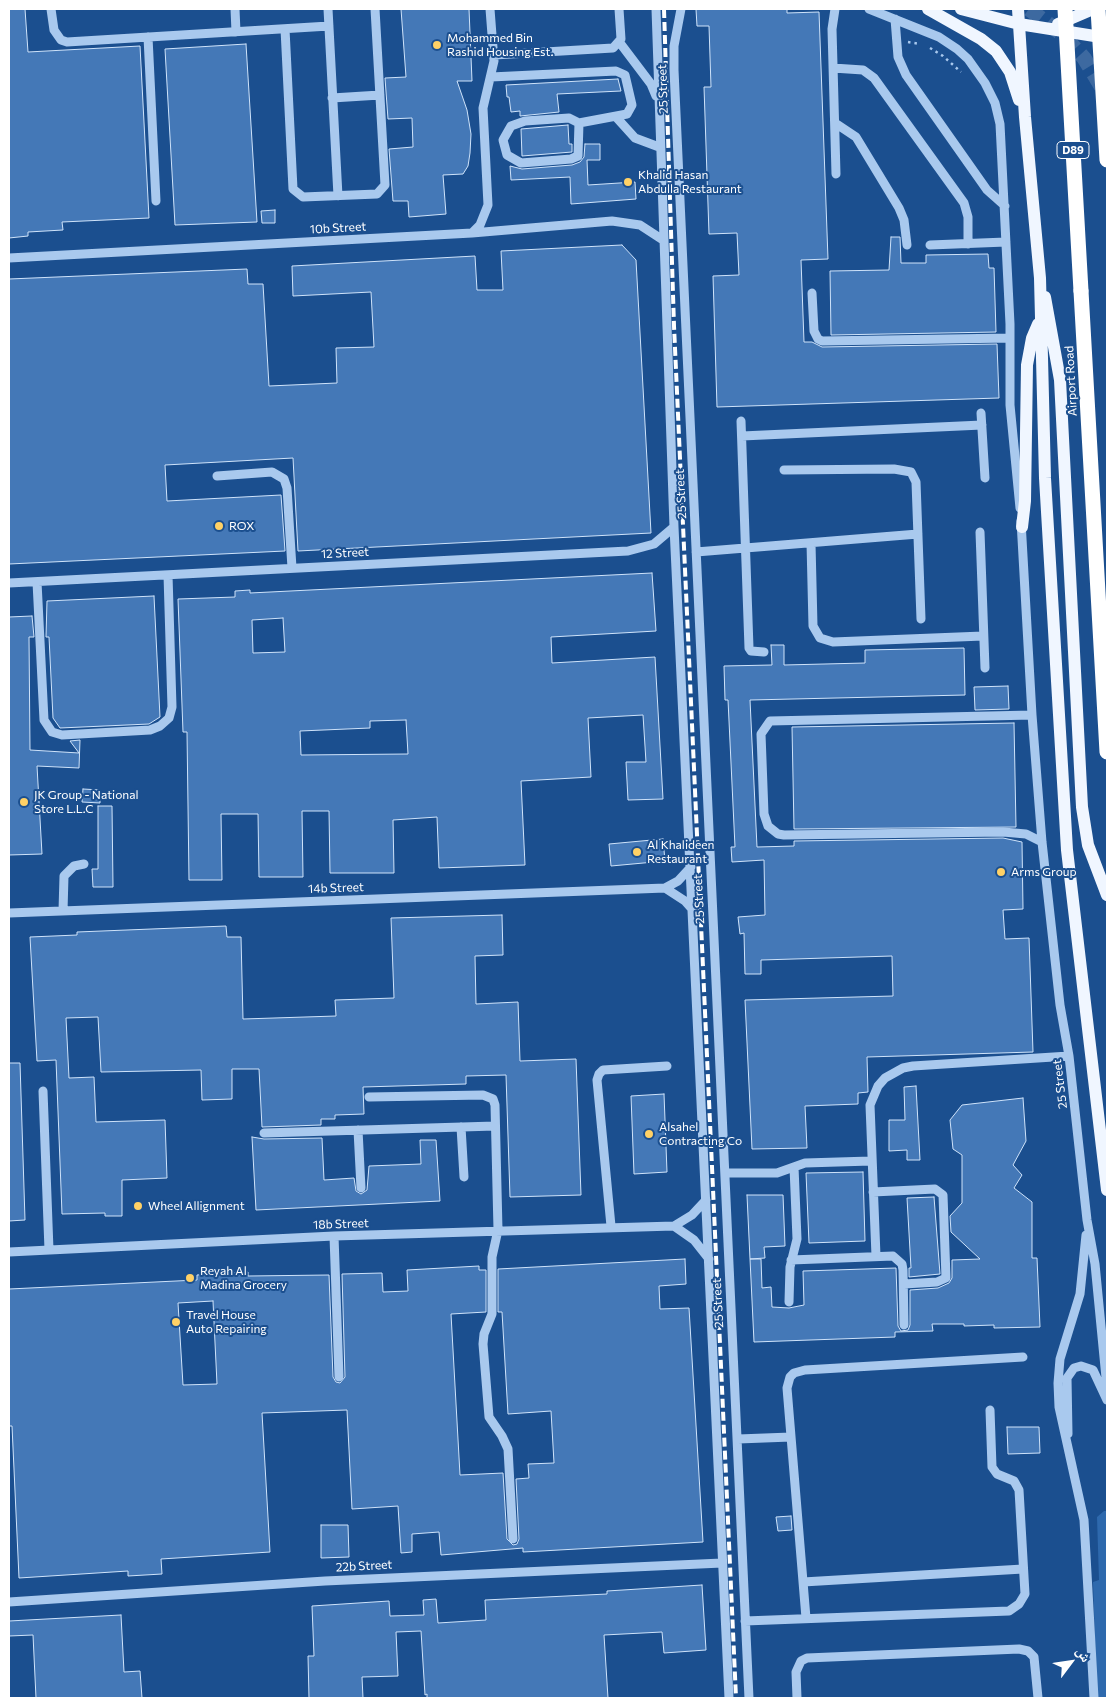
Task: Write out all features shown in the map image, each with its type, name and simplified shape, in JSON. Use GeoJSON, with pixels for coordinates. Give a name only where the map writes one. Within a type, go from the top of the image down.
{"type":"FeatureCollection","features":[{"type":"Feature","properties":{"kind":"highway","name":"Airport Road"},"geometry":{"type":"LineString","coordinates":[[1065,9],[1107,752]]}},
{"type":"Feature","properties":{"kind":"highway","name":"D89"},"geometry":{"type":"LineString","coordinates":[[1098,9],[1107,160]]}},
{"type":"Feature","properties":{"kind":"main road"},"geometry":{"type":"LineString","coordinates":[[928,9],[981,39],[996,51],[1010,72],[1025,117]]}},
{"type":"Feature","properties":{"kind":"main road"},"geometry":{"type":"LineString","coordinates":[[961,9],[1019,24],[1104,38]]}},
{"type":"Feature","properties":{"kind":"main road"},"geometry":{"type":"LineString","coordinates":[[1018,9],[1025,117],[1040,278],[1045,478],[1067,850],[1107,1190]]}},
{"type":"Feature","properties":{"kind":"main road"},"geometry":{"type":"LineString","coordinates":[[1044,29],[1074,13],[1093,9],[1107,24]]}},
{"type":"Feature","properties":{"kind":"main road"},"geometry":{"type":"LineString","coordinates":[[1074,13],[1104,38]]}},
{"type":"Feature","properties":{"kind":"main road"},"geometry":{"type":"LineString","coordinates":[[1040,278],[1051,320],[1060,380],[1082,807],[1088,845],[1107,895]]}},
{"type":"Feature","properties":{"kind":"main road"},"geometry":{"type":"LineString","coordinates":[[1022,527],[1025,501],[1027,364],[1032,338],[1040,319]]}},
{"type":"Feature","properties":{"kind":"street"},"geometry":{"type":"LineString","coordinates":[[54,9],[53,22],[57,35],[67,42],[329,26]]}},
{"type":"Feature","properties":{"kind":"street"},"geometry":{"type":"LineString","coordinates":[[235,9],[236,32]]}},
{"type":"Feature","properties":{"kind":"street"},"geometry":{"type":"LineString","coordinates":[[328,9],[338,196]]}},
{"type":"Feature","properties":{"kind":"street"},"geometry":{"type":"LineString","coordinates":[[285,28],[293,189],[303,197],[377,194],[385,185],[375,9]]}},
{"type":"Feature","properties":{"kind":"street"},"geometry":{"type":"LineString","coordinates":[[472,233],[482,220],[488,205],[483,108],[491,77],[494,55],[490,9]]}},
{"type":"Feature","properties":{"kind":"street"},"geometry":{"type":"LineString","coordinates":[[619,9],[620,43],[651,84],[658,100]]}},
{"type":"Feature","properties":{"kind":"street","name":"25 Street"},"geometry":{"type":"LineString","coordinates":[[656,9],[659,147],[674,527],[729,1698]]}},
{"type":"Feature","properties":{"kind":"street","name":"25 Street"},"geometry":{"type":"LineString","coordinates":[[681,9],[674,46],[674,70],[749,1698]]}},
{"type":"Feature","properties":{"kind":"street"},"geometry":{"type":"LineString","coordinates":[[834,9],[832,29],[836,174]]}},
{"type":"Feature","properties":{"kind":"street","name":"25 Street"},"geometry":{"type":"LineString","coordinates":[[870,9],[939,37],[968,59],[985,83],[995,103],[1000,124],[1010,338],[1010,404],[1022,527],[1032,715],[1042,842],[1060,1005],[1069,1056],[1087,1220],[1095,1264],[1107,1388]]}},
{"type":"Feature","properties":{"kind":"street"},"geometry":{"type":"LineString","coordinates":[[895,19],[896,44],[906,75],[987,190],[1004,206]]}},
{"type":"Feature","properties":{"kind":"street"},"geometry":{"type":"LineString","coordinates":[[148,37],[156,201]]}},
{"type":"Feature","properties":{"kind":"street"},"geometry":{"type":"LineString","coordinates":[[494,55],[613,48],[620,43]]}},
{"type":"Feature","properties":{"kind":"street"},"geometry":{"type":"LineString","coordinates":[[833,68],[863,70],[874,78],[964,203],[968,217],[968,244]]}},
{"type":"Feature","properties":{"kind":"street"},"geometry":{"type":"LineString","coordinates":[[658,79],[674,70]]}},
{"type":"Feature","properties":{"kind":"street"},"geometry":{"type":"LineString","coordinates":[[491,77],[622,72],[628,80],[632,106],[627,114],[579,123],[569,118],[518,122],[505,132],[504,148],[508,155],[521,163],[575,158],[580,153],[579,123]]}},
{"type":"Feature","properties":{"kind":"street"},"geometry":{"type":"LineString","coordinates":[[332,98],[380,95]]}},
{"type":"Feature","properties":{"kind":"street"},"geometry":{"type":"LineString","coordinates":[[616,117],[635,138],[659,147]]}},
{"type":"Feature","properties":{"kind":"street"},"geometry":{"type":"LineString","coordinates":[[834,123],[856,138],[899,208],[904,220],[907,245]]}},
{"type":"Feature","properties":{"kind":"street","name":"10b Street"},"geometry":{"type":"LineString","coordinates":[[9,258],[472,233],[620,221],[640,225],[663,240]]}},
{"type":"Feature","properties":{"kind":"street"},"geometry":{"type":"LineString","coordinates":[[930,245],[1006,242]]}},
{"type":"Feature","properties":{"kind":"street"},"geometry":{"type":"LineString","coordinates":[[812,293],[814,331],[818,339],[822,341],[1010,338]]}},
{"type":"Feature","properties":{"kind":"street"},"geometry":{"type":"LineString","coordinates":[[981,413],[985,478]]}},
{"type":"Feature","properties":{"kind":"street"},"geometry":{"type":"LineString","coordinates":[[741,421],[749,648],[751,651],[764,652]]}},
{"type":"Feature","properties":{"kind":"street"},"geometry":{"type":"LineString","coordinates":[[742,436],[982,425]]}},
{"type":"Feature","properties":{"kind":"street"},"geometry":{"type":"LineString","coordinates":[[784,470],[888,469],[912,472],[916,482],[921,620]]}},
{"type":"Feature","properties":{"kind":"street"},"geometry":{"type":"LineString","coordinates":[[217,476],[272,472],[284,479],[287,488],[292,568]]}},
{"type":"Feature","properties":{"kind":"street","name":"12 Street"},"geometry":{"type":"LineString","coordinates":[[9,583],[628,551],[654,544],[665,537],[674,527]]}},
{"type":"Feature","properties":{"kind":"street"},"geometry":{"type":"LineString","coordinates":[[980,532],[985,668]]}},
{"type":"Feature","properties":{"kind":"street"},"geometry":{"type":"LineString","coordinates":[[696,552],[918,534]]}},
{"type":"Feature","properties":{"kind":"street"},"geometry":{"type":"LineString","coordinates":[[811,543],[813,626],[820,638],[833,642],[984,636]]}},
{"type":"Feature","properties":{"kind":"street"},"geometry":{"type":"LineString","coordinates":[[37,582],[46,725],[57,734],[81,734],[150,730],[160,726],[169,718],[172,708],[168,575]]}},
{"type":"Feature","properties":{"kind":"street"},"geometry":{"type":"LineString","coordinates":[[1032,715],[770,722],[761,734],[764,814],[768,826],[778,834],[784,835],[1008,832],[1026,834],[1042,842]]}},
{"type":"Feature","properties":{"kind":"street"},"geometry":{"type":"LineString","coordinates":[[63,911],[64,876],[74,866],[84,864]]}},
{"type":"Feature","properties":{"kind":"street"},"geometry":{"type":"LineString","coordinates":[[691,867],[678,881],[665,888],[685,901],[693,910]]}},
{"type":"Feature","properties":{"kind":"street","name":"14b Street"},"geometry":{"type":"LineString","coordinates":[[9,913],[665,888]]}},
{"type":"Feature","properties":{"kind":"street"},"geometry":{"type":"LineString","coordinates":[[876,1256],[870,1105],[878,1086],[893,1072],[913,1066],[1069,1056]]}},
{"type":"Feature","properties":{"kind":"street"},"geometry":{"type":"LineString","coordinates":[[611,1226],[597,1080],[599,1074],[603,1070],[667,1066]]}},
{"type":"Feature","properties":{"kind":"street"},"geometry":{"type":"LineString","coordinates":[[43,1092],[48,1250]]}},
{"type":"Feature","properties":{"kind":"street"},"geometry":{"type":"LineString","coordinates":[[370,1097],[488,1096],[495,1105],[498,1230],[492,1258],[492,1314],[484,1334],[483,1344],[489,1417],[508,1449],[513,1539]]}},
{"type":"Feature","properties":{"kind":"street"},"geometry":{"type":"LineString","coordinates":[[264,1133],[495,1126]]}},
{"type":"Feature","properties":{"kind":"street"},"geometry":{"type":"LineString","coordinates":[[461,1127],[464,1177]]}},
{"type":"Feature","properties":{"kind":"street"},"geometry":{"type":"LineString","coordinates":[[358,1130],[361,1188]]}},
{"type":"Feature","properties":{"kind":"street"},"geometry":{"type":"LineString","coordinates":[[724,1173],[782,1172],[805,1163],[871,1161]]}},
{"type":"Feature","properties":{"kind":"street"},"geometry":{"type":"LineString","coordinates":[[790,1302],[791,1260],[797,1239],[794,1166]]}},
{"type":"Feature","properties":{"kind":"street"},"geometry":{"type":"LineString","coordinates":[[874,1192],[935,1189],[943,1195],[946,1278],[938,1282],[904,1284]]}},
{"type":"Feature","properties":{"kind":"street"},"geometry":{"type":"LineString","coordinates":[[706,1200],[692,1215],[674,1226],[694,1240],[709,1260]]}},
{"type":"Feature","properties":{"kind":"street"},"geometry":{"type":"LineString","coordinates":[[1087,1220],[1080,1294],[1060,1359],[1058,1383],[1059,1408],[1084,1520],[1094,1698]]}},
{"type":"Feature","properties":{"kind":"street","name":"18b Street"},"geometry":{"type":"LineString","coordinates":[[9,1252],[334,1236],[611,1226],[674,1226]]}},
{"type":"Feature","properties":{"kind":"street"},"geometry":{"type":"LineString","coordinates":[[334,1236],[338,1377]]}},
{"type":"Feature","properties":{"kind":"street"},"geometry":{"type":"LineString","coordinates":[[791,1260],[887,1255],[898,1260],[903,1270],[904,1325]]}},
{"type":"Feature","properties":{"kind":"street"},"geometry":{"type":"LineString","coordinates":[[806,1618],[787,1388],[790,1377],[800,1371],[1023,1357]]}},
{"type":"Feature","properties":{"kind":"street"},"geometry":{"type":"LineString","coordinates":[[1066,1441],[1068,1428],[1067,1378],[1069,1372],[1081,1366],[1094,1370],[1107,1400]]}},
{"type":"Feature","properties":{"kind":"street"},"geometry":{"type":"LineString","coordinates":[[745,1620],[1009,1611],[1019,1604],[1025,1594],[1019,1490],[1014,1481],[997,1474],[992,1467],[990,1410]]}},
{"type":"Feature","properties":{"kind":"street"},"geometry":{"type":"LineString","coordinates":[[738,1439],[791,1437]]}},
{"type":"Feature","properties":{"kind":"street","name":"22b Street"},"geometry":{"type":"LineString","coordinates":[[9,1602],[325,1581],[722,1563]]}},
{"type":"Feature","properties":{"kind":"street"},"geometry":{"type":"LineString","coordinates":[[803,1582],[1023,1569]]}},
{"type":"Feature","properties":{"kind":"street"},"geometry":{"type":"LineString","coordinates":[[797,1698],[796,1672],[802,1661],[807,1658],[1019,1649],[1028,1651],[1034,1657],[1038,1698]]}},
{"type":"Feature","properties":{"kind":"path"},"geometry":{"type":"LineString","coordinates":[[896,44],[912,42],[931,48],[964,75]]}},
{"type":"Feature","properties":{"kind":"shaded area"},"geometry":{"type":"Polygon","coordinates":[[[1104,1511],[1107,1511],[1107,1698],[1097,1698],[1093,1582],[1099,1580],[1097,1517],[1104,1511]]]}},
{"type":"Feature","properties":{"kind":"building"},"geometry":{"type":"Polygon","coordinates":[[[9,9],[25,9],[28,52],[140,46],[149,218],[62,222],[63,230],[28,232],[28,236],[9,238],[9,9]]]}},
{"type":"Feature","properties":{"kind":"building"},"geometry":{"type":"Polygon","coordinates":[[[401,9],[469,9],[472,81],[457,81],[467,110],[471,134],[470,153],[468,166],[463,174],[443,175],[446,214],[409,217],[408,201],[393,201],[389,149],[413,147],[412,118],[388,119],[385,78],[406,77],[401,9]]]}},
{"type":"Feature","properties":{"kind":"building"},"geometry":{"type":"Polygon","coordinates":[[[696,9],[787,9],[787,13],[819,12],[828,259],[801,260],[804,342],[812,342],[822,347],[997,344],[999,398],[717,407],[713,276],[739,275],[737,233],[709,234],[704,87],[711,87],[709,26],[697,26],[696,9]]]}},
{"type":"Feature","properties":{"kind":"building"},"geometry":{"type":"Polygon","coordinates":[[[246,44],[257,222],[175,225],[165,49],[246,44]]]}},
{"type":"Feature","properties":{"kind":"building"},"geometry":{"type":"Polygon","coordinates":[[[618,79],[621,91],[557,94],[559,112],[520,116],[520,111],[511,112],[509,97],[507,97],[506,85],[618,79]]]}},
{"type":"Feature","properties":{"kind":"building"},"geometry":{"type":"Polygon","coordinates":[[[568,125],[569,144],[572,144],[572,152],[522,156],[521,129],[568,125]]]}},
{"type":"Feature","properties":{"kind":"building"},"geometry":{"type":"Polygon","coordinates":[[[585,144],[600,144],[600,160],[587,160],[588,185],[635,182],[636,199],[571,204],[570,177],[511,180],[510,166],[522,169],[572,165],[580,162],[584,157],[585,144]]]}},
{"type":"Feature","properties":{"kind":"building"},"geometry":{"type":"Polygon","coordinates":[[[275,210],[275,223],[262,223],[261,211],[275,210]]]}},
{"type":"Feature","properties":{"kind":"building"},"geometry":{"type":"Polygon","coordinates":[[[891,237],[900,237],[901,263],[926,263],[926,255],[988,254],[989,268],[994,268],[996,332],[831,335],[830,271],[889,270],[891,237]]]}},
{"type":"Feature","properties":{"kind":"building"},"geometry":{"type":"Polygon","coordinates":[[[622,245],[636,260],[651,533],[298,551],[293,458],[165,465],[167,501],[281,495],[285,551],[9,564],[9,279],[247,269],[248,284],[263,284],[269,386],[337,383],[336,348],[374,347],[371,292],[293,296],[292,266],[475,256],[477,290],[503,290],[501,251],[622,245]]]}},
{"type":"Feature","properties":{"kind":"building"},"geometry":{"type":"Polygon","coordinates":[[[652,573],[656,631],[551,637],[552,663],[655,657],[663,799],[628,800],[626,762],[646,762],[643,715],[588,718],[591,777],[521,781],[525,865],[439,868],[437,817],[393,820],[394,873],[330,873],[329,811],[302,811],[303,877],[259,877],[258,814],[221,814],[222,880],[189,880],[187,732],[183,732],[178,599],[235,597],[235,591],[250,590],[250,593],[652,573]],[[283,618],[252,620],[253,653],[285,652],[283,618]],[[406,720],[370,721],[370,728],[300,731],[301,755],[408,754],[406,720]]]}},
{"type":"Feature","properties":{"kind":"building"},"geometry":{"type":"Polygon","coordinates":[[[154,596],[160,717],[149,724],[60,728],[53,718],[49,637],[46,637],[47,601],[154,596]]]}},
{"type":"Feature","properties":{"kind":"building","name":"JK Group - National Store L.L.C"},"geometry":{"type":"Polygon","coordinates":[[[32,616],[34,637],[29,637],[30,750],[79,753],[70,741],[80,740],[79,768],[37,766],[42,854],[9,855],[9,617],[32,616]]]}},
{"type":"Feature","properties":{"kind":"building"},"geometry":{"type":"Polygon","coordinates":[[[771,645],[784,645],[784,665],[865,663],[865,650],[964,648],[965,695],[750,700],[757,847],[794,846],[794,841],[1003,838],[1022,842],[1023,909],[1003,910],[1005,939],[1029,938],[1033,1052],[867,1057],[868,1092],[858,1093],[858,1104],[805,1106],[807,1148],[752,1149],[745,1000],[893,996],[892,956],[761,960],[761,974],[745,974],[744,933],[740,934],[738,917],[765,915],[764,860],[732,862],[731,847],[735,847],[728,700],[725,700],[724,666],[772,665],[771,645]]]}},
{"type":"Feature","properties":{"kind":"building"},"geometry":{"type":"Polygon","coordinates":[[[1008,686],[1009,709],[975,710],[974,687],[1008,686]]]}},
{"type":"Feature","properties":{"kind":"building"},"geometry":{"type":"Polygon","coordinates":[[[1014,723],[1016,827],[794,829],[792,727],[1014,723]]]}},
{"type":"Feature","properties":{"kind":"building"},"geometry":{"type":"Polygon","coordinates":[[[83,789],[100,790],[100,803],[82,802],[83,789]]]}},
{"type":"Feature","properties":{"kind":"building"},"geometry":{"type":"Polygon","coordinates":[[[98,806],[112,806],[113,887],[93,887],[92,869],[98,869],[98,806]]]}},
{"type":"Feature","properties":{"kind":"building","name":"Al Khalideen Restaurant"},"geometry":{"type":"Polygon","coordinates":[[[663,839],[665,861],[611,866],[609,844],[663,839]]]}},
{"type":"Feature","properties":{"kind":"building"},"geometry":{"type":"Polygon","coordinates":[[[502,915],[503,955],[475,956],[476,1004],[518,1002],[520,1061],[576,1059],[581,1195],[510,1197],[506,1075],[466,1076],[466,1084],[363,1087],[364,1114],[335,1115],[335,1119],[321,1119],[321,1125],[262,1127],[259,1069],[232,1069],[232,1099],[202,1100],[201,1070],[101,1072],[98,1017],[66,1018],[69,1078],[94,1077],[96,1122],[165,1120],[167,1178],[122,1180],[122,1216],[105,1216],[105,1213],[62,1214],[56,1060],[37,1061],[30,937],[77,935],[77,932],[226,926],[227,937],[241,937],[243,1019],[336,1016],[335,1000],[394,998],[391,918],[502,915]]]}},
{"type":"Feature","properties":{"kind":"building"},"geometry":{"type":"Polygon","coordinates":[[[9,1063],[20,1063],[25,1220],[9,1221],[9,1063]]]}},
{"type":"Feature","properties":{"kind":"building"},"geometry":{"type":"Polygon","coordinates":[[[916,1086],[920,1160],[907,1160],[907,1150],[889,1151],[889,1120],[905,1120],[904,1087],[916,1086]]]}},
{"type":"Feature","properties":{"kind":"building","name":"Alsahel Contracting Co"},"geometry":{"type":"Polygon","coordinates":[[[664,1094],[667,1172],[634,1174],[631,1096],[664,1094]]]}},
{"type":"Feature","properties":{"kind":"building"},"geometry":{"type":"Polygon","coordinates":[[[1023,1098],[1026,1141],[1013,1165],[1022,1175],[1014,1188],[1032,1202],[1032,1258],[1037,1258],[1040,1327],[994,1328],[994,1325],[932,1324],[933,1331],[895,1332],[895,1337],[754,1342],[750,1259],[761,1259],[762,1288],[771,1287],[772,1307],[789,1308],[804,1305],[803,1271],[896,1268],[898,1326],[901,1331],[908,1330],[910,1325],[910,1290],[938,1288],[949,1283],[952,1278],[952,1260],[980,1259],[951,1232],[950,1216],[962,1203],[962,1155],[953,1149],[950,1120],[962,1105],[1023,1098]]]}},
{"type":"Feature","properties":{"kind":"building"},"geometry":{"type":"Polygon","coordinates":[[[252,1137],[264,1139],[322,1138],[324,1180],[354,1178],[356,1191],[361,1194],[367,1190],[369,1166],[421,1164],[420,1140],[436,1140],[440,1201],[256,1210],[252,1137]]]}},
{"type":"Feature","properties":{"kind":"building"},"geometry":{"type":"Polygon","coordinates":[[[863,1172],[865,1241],[809,1243],[806,1173],[863,1172]]]}},
{"type":"Feature","properties":{"kind":"building"},"geometry":{"type":"Polygon","coordinates":[[[747,1195],[783,1195],[785,1246],[764,1247],[765,1258],[750,1259],[747,1195]]]}},
{"type":"Feature","properties":{"kind":"building"},"geometry":{"type":"Polygon","coordinates":[[[934,1197],[940,1274],[909,1277],[909,1268],[911,1268],[907,1198],[934,1197]]]}},
{"type":"Feature","properties":{"kind":"building"},"geometry":{"type":"Polygon","coordinates":[[[685,1259],[686,1284],[659,1286],[660,1309],[689,1308],[703,1542],[523,1552],[523,1548],[441,1555],[439,1532],[412,1534],[412,1552],[401,1553],[398,1506],[352,1509],[347,1410],[262,1413],[270,1552],[161,1559],[162,1574],[128,1576],[128,1571],[19,1578],[12,1426],[9,1426],[9,1289],[197,1280],[197,1275],[248,1272],[248,1276],[329,1275],[333,1377],[336,1382],[340,1383],[345,1377],[342,1274],[382,1273],[383,1292],[408,1291],[407,1270],[479,1266],[479,1270],[486,1270],[486,1312],[451,1314],[460,1475],[503,1473],[507,1539],[513,1545],[517,1544],[519,1539],[516,1479],[529,1478],[528,1464],[554,1463],[551,1411],[508,1414],[502,1312],[498,1312],[498,1269],[685,1259]],[[213,1301],[178,1303],[183,1385],[217,1384],[213,1301]]]}},
{"type":"Feature","properties":{"kind":"building"},"geometry":{"type":"Polygon","coordinates":[[[1007,1427],[1039,1427],[1040,1453],[1008,1454],[1007,1427]]]}},
{"type":"Feature","properties":{"kind":"building"},"geometry":{"type":"Polygon","coordinates":[[[791,1516],[792,1530],[778,1531],[776,1517],[791,1516]]]}},
{"type":"Feature","properties":{"kind":"building"},"geometry":{"type":"Polygon","coordinates":[[[321,1525],[348,1525],[349,1557],[321,1558],[321,1525]]]}},
{"type":"Feature","properties":{"kind":"building"},"geometry":{"type":"Polygon","coordinates":[[[702,1585],[706,1650],[664,1653],[662,1632],[604,1635],[608,1698],[427,1698],[427,1694],[425,1695],[421,1631],[396,1632],[398,1676],[362,1677],[363,1698],[309,1698],[308,1656],[314,1656],[312,1606],[389,1601],[390,1616],[424,1615],[423,1600],[436,1599],[438,1623],[486,1620],[485,1600],[607,1594],[607,1591],[702,1585]]]}},
{"type":"Feature","properties":{"kind":"building"},"geometry":{"type":"Polygon","coordinates":[[[121,1615],[124,1672],[140,1671],[142,1698],[36,1698],[33,1635],[9,1636],[9,1621],[121,1615]]]}},
{"type":"Feature","properties":{"kind":"tunnel"},"geometry":{"type":"LineString","coordinates":[[1029,9],[1063,35],[1084,58],[1104,91]]}},
{"type":"Feature","properties":{"kind":"railway"},"geometry":{"type":"LineString","coordinates":[[664,9],[674,326],[736,1698]]}},
{"type":"Feature","properties":{"kind":"place","name":"Mohammed Bin Rashid Housing Est."},"geometry":{"type":"Point","coordinates":[437,45]}},
{"type":"Feature","properties":{"kind":"place","name":"Khalid Hasan Abdulla Restaurant"},"geometry":{"type":"Point","coordinates":[628,182]}},
{"type":"Feature","properties":{"kind":"place","name":"ROX"},"geometry":{"type":"Point","coordinates":[219,526]}},
{"type":"Feature","properties":{"kind":"place","name":"JK Group - National Store L.L.C"},"geometry":{"type":"Point","coordinates":[24,802]}},
{"type":"Feature","properties":{"kind":"place","name":"Al Khalideen Restaurant"},"geometry":{"type":"Point","coordinates":[637,852]}},
{"type":"Feature","properties":{"kind":"place","name":"Arms Group"},"geometry":{"type":"Point","coordinates":[1001,872]}},
{"type":"Feature","properties":{"kind":"place","name":"Alsahel Contracting Co"},"geometry":{"type":"Point","coordinates":[649,1134]}},
{"type":"Feature","properties":{"kind":"place","name":"Wheel Allignment"},"geometry":{"type":"Point","coordinates":[138,1206]}},
{"type":"Feature","properties":{"kind":"place","name":"Reyah Al Madina Grocery"},"geometry":{"type":"Point","coordinates":[190,1278]}},
{"type":"Feature","properties":{"kind":"place","name":"Travel House Auto Repairing"},"geometry":{"type":"Point","coordinates":[176,1322]}}]}
